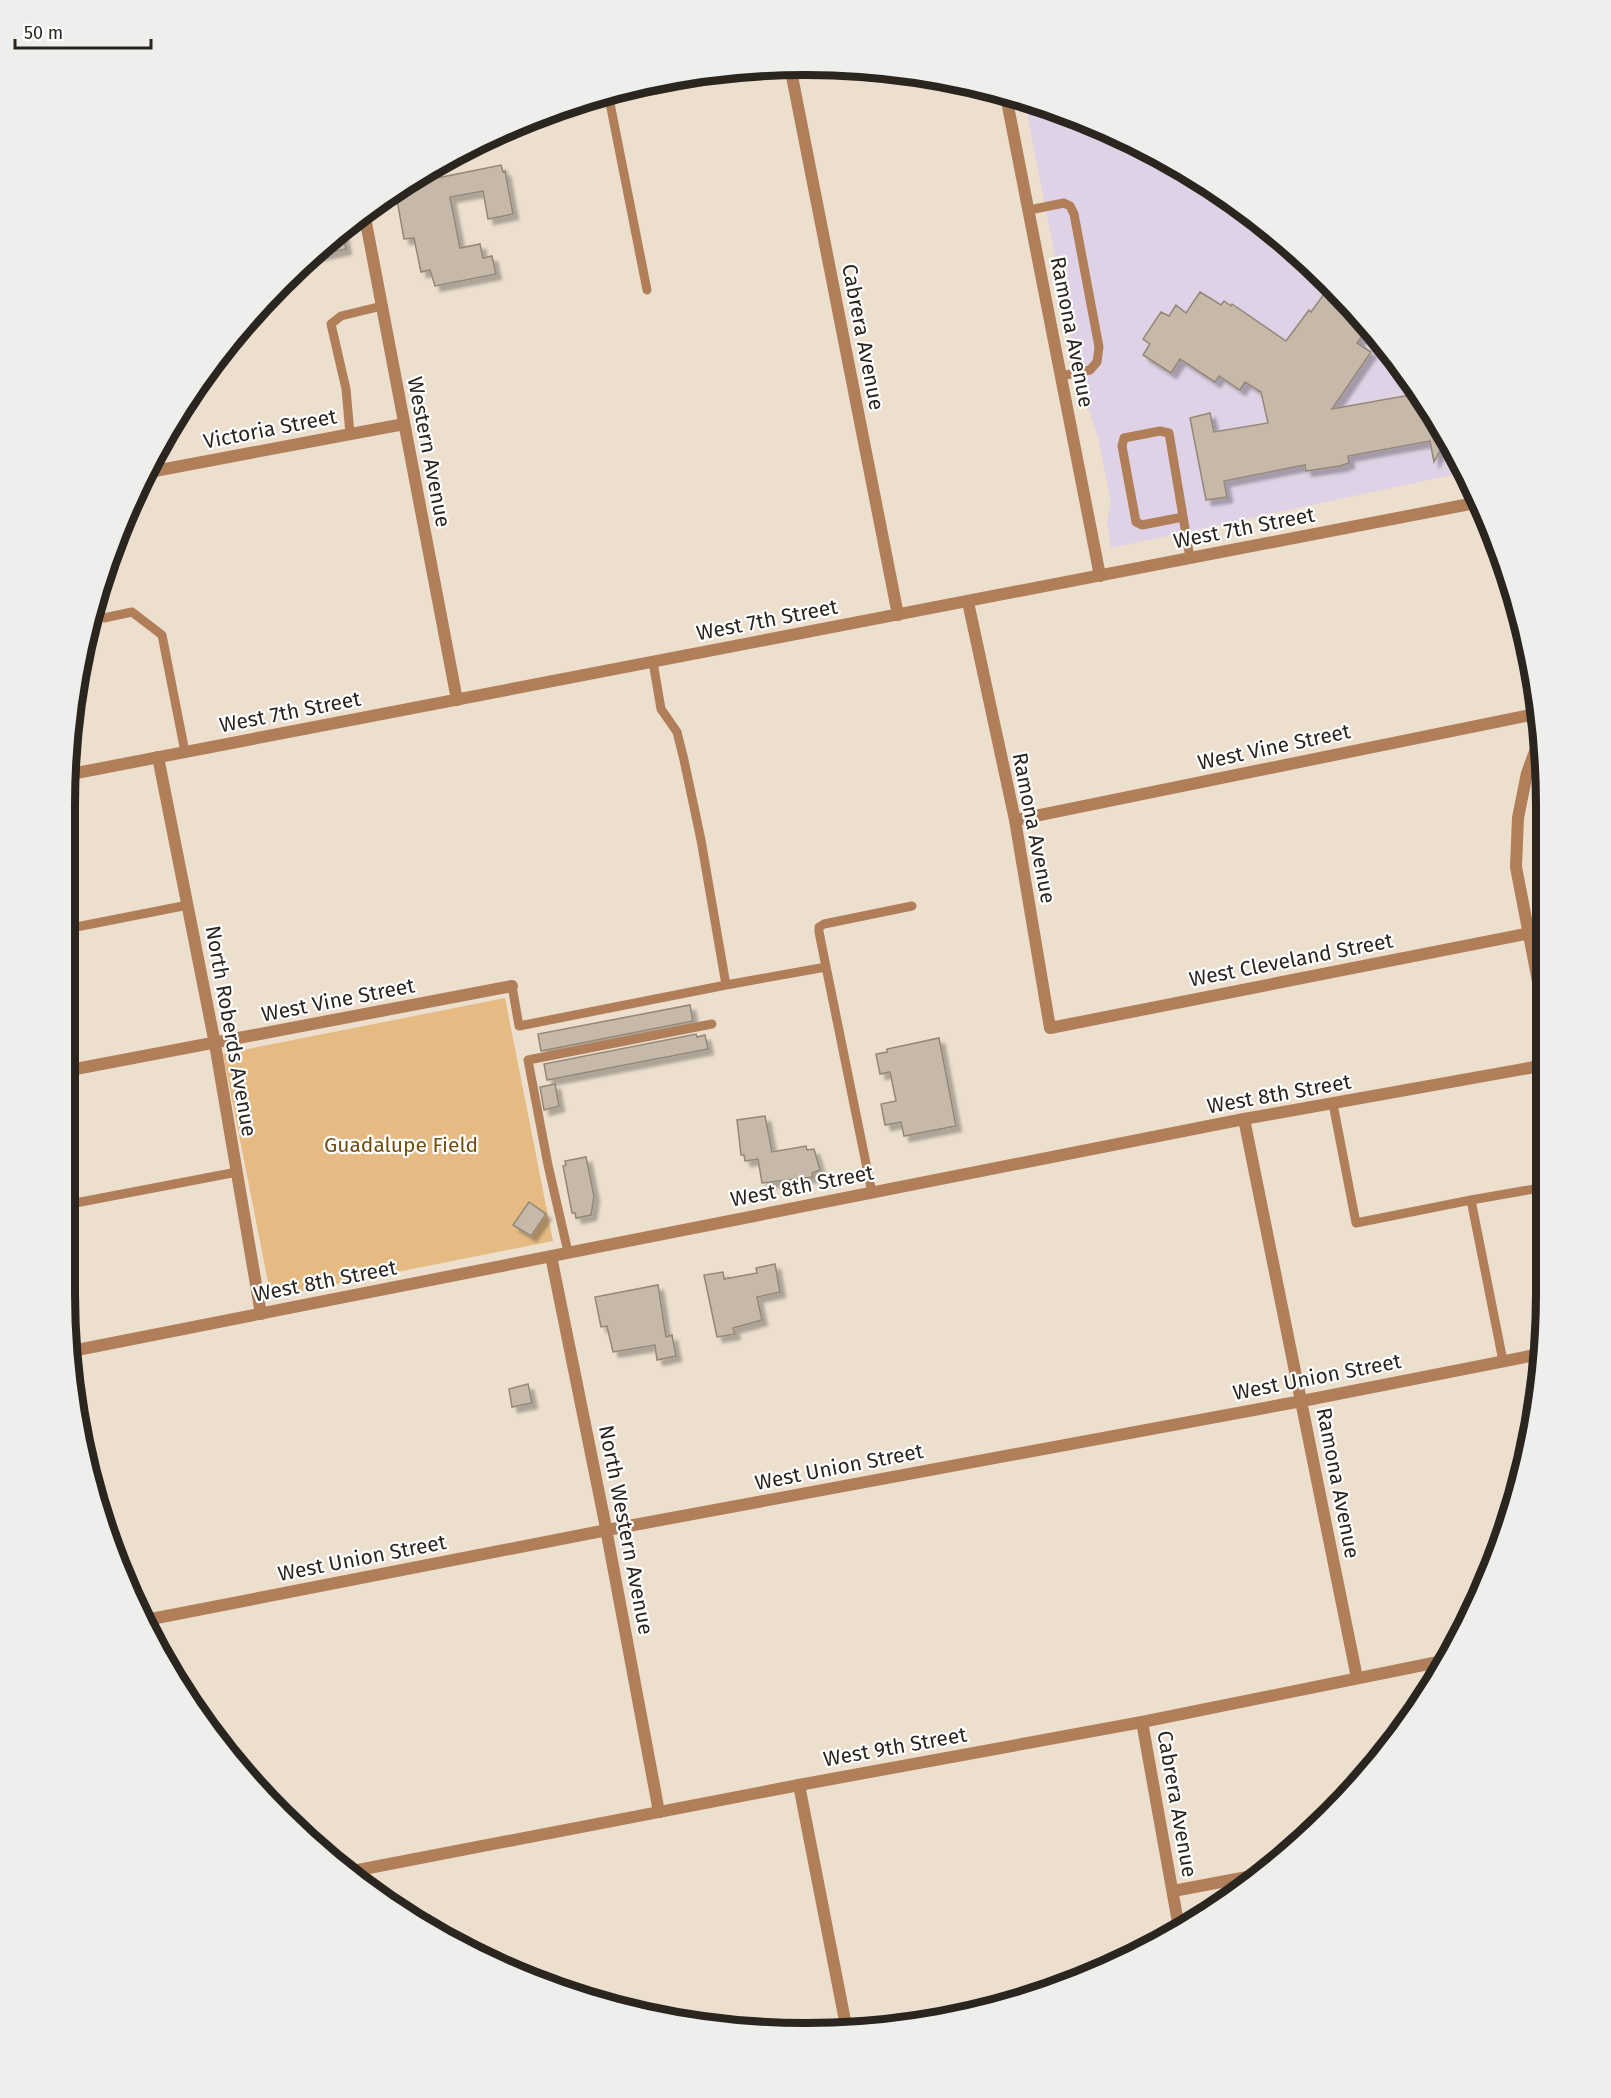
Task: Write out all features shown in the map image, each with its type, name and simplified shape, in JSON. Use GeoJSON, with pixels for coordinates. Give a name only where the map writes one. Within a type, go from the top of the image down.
{"type":"FeatureCollection","features":[{"type":"Feature","properties":{"kind":"street","name":"Cabrera Avenue"},"geometry":{"type":"LineString","coordinates":[[792,76],[898,615]]}},
{"type":"Feature","properties":{"kind":"street","name":"Ramona Avenue"},"geometry":{"type":"LineString","coordinates":[[1008,104],[1100,576]]}},
{"type":"Feature","properties":{"kind":"street","name":"Western Avenue"},"geometry":{"type":"LineString","coordinates":[[366,222],[457,700]]}},
{"type":"Feature","properties":{"kind":"street","name":"Victoria Street"},"geometry":{"type":"LineString","coordinates":[[157,470],[404,424]]}},
{"type":"Feature","properties":{"kind":"street","name":"West 7th Street"},"geometry":{"type":"LineString","coordinates":[[76,773],[1470,504]]}},
{"type":"Feature","properties":{"kind":"street","name":"Ramona Avenue"},"geometry":{"type":"LineString","coordinates":[[968,602],[1015,820],[1050,1028]]}},
{"type":"Feature","properties":{"kind":"street","name":"West Vine Street"},"geometry":{"type":"LineString","coordinates":[[1015,820],[1530,715]]}},
{"type":"Feature","properties":{"kind":"street"},"geometry":{"type":"LineString","coordinates":[[1534,754],[1527,772],[1518,818],[1516,867],[1535,932]]}},
{"type":"Feature","properties":{"kind":"street","name":"North Roberds Avenue"},"geometry":{"type":"LineString","coordinates":[[158,757],[215,1044],[261,1314]]}},
{"type":"Feature","properties":{"kind":"street","name":"West Cleveland Street"},"geometry":{"type":"LineString","coordinates":[[1050,1028],[1535,932]]}},
{"type":"Feature","properties":{"kind":"street","name":"West Vine Street"},"geometry":{"type":"LineString","coordinates":[[75,1069],[512,986]]}},
{"type":"Feature","properties":{"kind":"street","name":"West 8th Street"},"geometry":{"type":"LineString","coordinates":[[78,1350],[1244,1119],[1536,1067]]}},
{"type":"Feature","properties":{"kind":"street","name":"Ramona Avenue"},"geometry":{"type":"LineString","coordinates":[[1244,1119],[1357,1678]]}},
{"type":"Feature","properties":{"kind":"street","name":"North Western Avenue"},"geometry":{"type":"LineString","coordinates":[[551,1256],[607,1530],[659,1812]]}},
{"type":"Feature","properties":{"kind":"street","name":"West Union Street"},"geometry":{"type":"LineString","coordinates":[[152,1619],[607,1530],[1302,1401],[1533,1355]]}},
{"type":"Feature","properties":{"kind":"street","name":"West 9th Street"},"geometry":{"type":"LineString","coordinates":[[358,1870],[1142,1722],[1435,1663]]}},
{"type":"Feature","properties":{"kind":"street","name":"Cabrera Avenue"},"geometry":{"type":"LineString","coordinates":[[1142,1722],[1178,1921]]}},
{"type":"Feature","properties":{"kind":"street"},"geometry":{"type":"LineString","coordinates":[[799,1785],[845,2021]]}},
{"type":"Feature","properties":{"kind":"street"},"geometry":{"type":"LineString","coordinates":[[1173,1891],[1241,1878]]}},
{"type":"Feature","properties":{"kind":"lane"},"geometry":{"type":"LineString","coordinates":[[610,102],[647,290]]}},
{"type":"Feature","properties":{"kind":"lane"},"geometry":{"type":"LineString","coordinates":[[1029,210],[1064,203],[1070,206],[1074,214],[1099,347],[1098,362],[1090,370],[1061,376]]}},
{"type":"Feature","properties":{"kind":"lane"},"geometry":{"type":"LineString","coordinates":[[350,434],[346,389],[331,324],[341,316],[382,306]]}},
{"type":"Feature","properties":{"kind":"lane"},"geometry":{"type":"LineString","coordinates":[[1183,518],[1142,525],[1137,522],[1122,446],[1124,438],[1160,431],[1169,433],[1190,558]]}},
{"type":"Feature","properties":{"kind":"lane"},"geometry":{"type":"LineString","coordinates":[[104,618],[132,612],[162,635],[185,752]]}},
{"type":"Feature","properties":{"kind":"lane"},"geometry":{"type":"LineString","coordinates":[[653,662],[661,709],[677,732],[682,751],[701,840],[726,985]]}},
{"type":"Feature","properties":{"kind":"lane"},"geometry":{"type":"LineString","coordinates":[[75,927],[188,905]]}},
{"type":"Feature","properties":{"kind":"lane"},"geometry":{"type":"LineString","coordinates":[[872,1193],[819,927],[824,924],[912,906]]}},
{"type":"Feature","properties":{"kind":"lane"},"geometry":{"type":"LineString","coordinates":[[512,986],[519,1026],[826,967]]}},
{"type":"Feature","properties":{"kind":"lane"},"geometry":{"type":"LineString","coordinates":[[568,1252],[548,1165],[528,1060],[712,1024]]}},
{"type":"Feature","properties":{"kind":"lane"},"geometry":{"type":"LineString","coordinates":[[1333,1104],[1356,1223],[1536,1189]]}},
{"type":"Feature","properties":{"kind":"lane"},"geometry":{"type":"LineString","coordinates":[[75,1203],[237,1172]]}},
{"type":"Feature","properties":{"kind":"lane"},"geometry":{"type":"LineString","coordinates":[[1471,1200],[1503,1361]]}},
{"type":"Feature","properties":{"kind":"shaded area"},"geometry":{"type":"Polygon","coordinates":[[[1027,110],[1129,150],[1171,173],[1211,198],[1287,256],[1355,324],[1385,361],[1413,400],[1457,474],[1111,548],[1107,521],[1111,503],[1098,437],[1079,381],[1027,110]]]}},
{"type":"Feature","properties":{"kind":"green space","name":"Guadalupe Field"},"geometry":{"type":"Polygon","coordinates":[[[505,998],[553,1241],[271,1297],[223,1054],[505,998]]]}},
{"type":"Feature","properties":{"kind":"building"},"geometry":{"type":"Polygon","coordinates":[[[501,165],[503,172],[505,171],[513,214],[488,219],[483,191],[450,197],[460,248],[480,244],[483,258],[492,256],[496,274],[435,286],[430,270],[421,272],[414,238],[404,239],[397,200],[432,179],[501,165]]]}},
{"type":"Feature","properties":{"kind":"building"},"geometry":{"type":"Polygon","coordinates":[[[344,240],[346,249],[328,253],[344,240]]]}},
{"type":"Feature","properties":{"kind":"building"},"geometry":{"type":"Polygon","coordinates":[[[1200,292],[1221,305],[1224,301],[1231,306],[1232,304],[1286,341],[1324,294],[1331,299],[1363,334],[1357,343],[1371,352],[1332,409],[1409,395],[1442,447],[1434,462],[1430,441],[1348,456],[1349,463],[1340,466],[1306,471],[1305,465],[1224,481],[1227,497],[1206,500],[1190,418],[1210,413],[1214,432],[1268,423],[1261,392],[1245,382],[1240,390],[1219,376],[1215,382],[1180,359],[1171,373],[1143,355],[1150,344],[1143,339],[1161,312],[1169,316],[1176,305],[1186,313],[1200,292]]]}},
{"type":"Feature","properties":{"kind":"building"},"geometry":{"type":"Polygon","coordinates":[[[690,1005],[693,1021],[541,1051],[538,1034],[690,1005]]]}},
{"type":"Feature","properties":{"kind":"building"},"geometry":{"type":"Polygon","coordinates":[[[696,1034],[697,1037],[705,1035],[708,1049],[547,1080],[544,1064],[696,1034]]]}},
{"type":"Feature","properties":{"kind":"building"},"geometry":{"type":"Polygon","coordinates":[[[939,1038],[956,1126],[904,1136],[901,1122],[885,1125],[881,1104],[896,1101],[890,1072],[880,1074],[876,1054],[887,1052],[887,1049],[939,1038]]]}},
{"type":"Feature","properties":{"kind":"building"},"geometry":{"type":"Polygon","coordinates":[[[555,1084],[559,1106],[544,1110],[540,1087],[555,1084]]]}},
{"type":"Feature","properties":{"kind":"building"},"geometry":{"type":"Polygon","coordinates":[[[765,1116],[772,1152],[806,1146],[807,1150],[814,1149],[820,1170],[812,1173],[813,1177],[762,1183],[758,1159],[745,1161],[744,1155],[741,1155],[737,1120],[765,1116]]]}},
{"type":"Feature","properties":{"kind":"building"},"geometry":{"type":"Polygon","coordinates":[[[586,1157],[594,1196],[591,1215],[576,1218],[575,1213],[572,1213],[563,1166],[566,1165],[565,1161],[586,1157]]]}},
{"type":"Feature","properties":{"kind":"building"},"geometry":{"type":"Polygon","coordinates":[[[529,1202],[546,1214],[531,1236],[513,1225],[529,1202]]]}},
{"type":"Feature","properties":{"kind":"building"},"geometry":{"type":"Polygon","coordinates":[[[775,1264],[780,1292],[757,1297],[762,1320],[733,1328],[735,1334],[717,1337],[704,1275],[723,1272],[724,1279],[757,1273],[756,1268],[775,1264]]]}},
{"type":"Feature","properties":{"kind":"building"},"geometry":{"type":"Polygon","coordinates":[[[658,1285],[666,1337],[672,1335],[676,1356],[657,1360],[655,1345],[613,1352],[607,1326],[601,1327],[595,1297],[658,1285]]]}},
{"type":"Feature","properties":{"kind":"building"},"geometry":{"type":"Polygon","coordinates":[[[528,1384],[532,1403],[512,1407],[509,1389],[528,1384]]]}}]}
